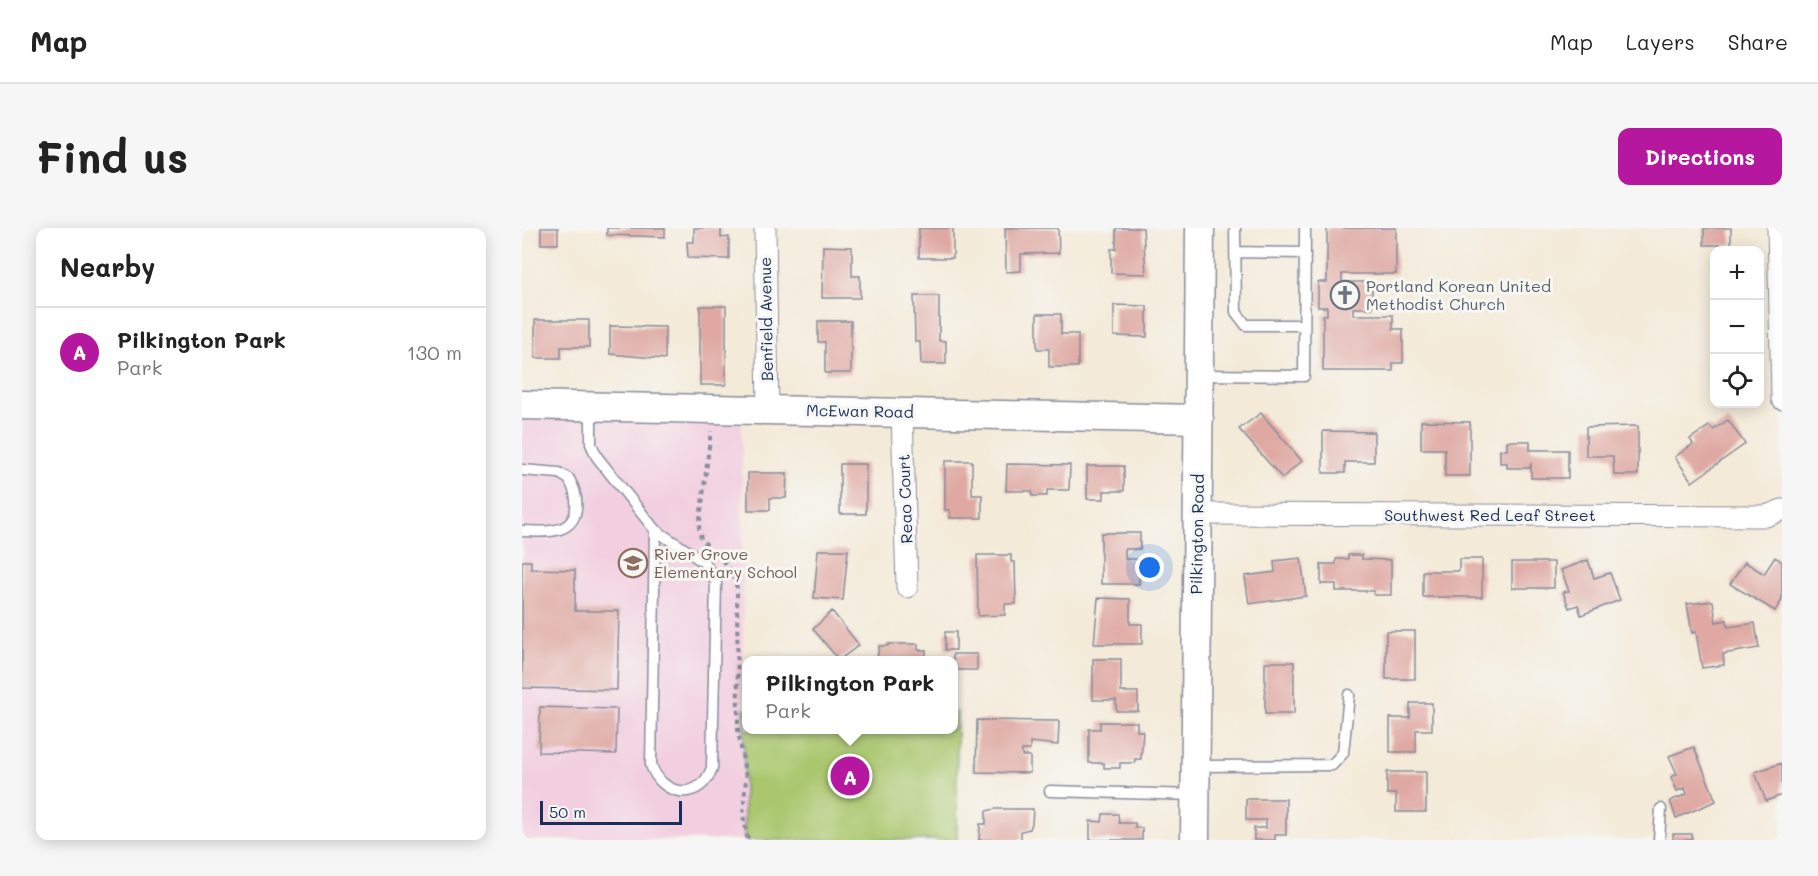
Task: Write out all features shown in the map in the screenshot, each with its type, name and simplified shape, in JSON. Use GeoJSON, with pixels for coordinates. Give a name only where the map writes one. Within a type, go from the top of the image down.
{"type":"FeatureCollection","features":[{"type":"Feature","properties":{"kind":"street","name":"Benfield Avenue"},"geometry":{"type":"LineString","coordinates":[[765,228],[768,409]]}},
{"type":"Feature","properties":{"kind":"street","name":"Pilkington Road"},"geometry":{"type":"LineString","coordinates":[[1195,840],[1200,228]]}},
{"type":"Feature","properties":{"kind":"street"},"geometry":{"type":"LineString","coordinates":[[1778,228],[1782,399]]}},
{"type":"Feature","properties":{"kind":"street","name":"McEwan Road"},"geometry":{"type":"LineString","coordinates":[[522,405],[1199,419]]}},
{"type":"Feature","properties":{"kind":"street","name":"Reao Court"},"geometry":{"type":"LineString","coordinates":[[902,412],[907,587]]}},
{"type":"Feature","properties":{"kind":"street","name":"Southwest Red Leaf Street"},"geometry":{"type":"LineString","coordinates":[[1197,514],[1766,516],[1782,510]]}},
{"type":"Feature","properties":{"kind":"lane"},"geometry":{"type":"LineString","coordinates":[[1235,228],[1236,312],[1246,325],[1304,325]]}},
{"type":"Feature","properties":{"kind":"lane"},"geometry":{"type":"LineString","coordinates":[[1199,375],[1304,376],[1305,228]]}},
{"type":"Feature","properties":{"kind":"lane"},"geometry":{"type":"LineString","coordinates":[[1235,252],[1305,253]]}},
{"type":"Feature","properties":{"kind":"lane"},"geometry":{"type":"LineString","coordinates":[[591,407],[591,444],[597,457],[655,530],[704,562],[716,582],[712,768],[701,787],[691,790],[669,789],[654,774],[651,765],[655,530]]}},
{"type":"Feature","properties":{"kind":"lane"},"geometry":{"type":"LineString","coordinates":[[522,470],[559,473],[569,479],[576,491],[578,503],[574,516],[566,527],[546,531],[522,531]]}},
{"type":"Feature","properties":{"kind":"lane"},"geometry":{"type":"LineString","coordinates":[[1195,766],[1332,765],[1343,753],[1349,695]]}},
{"type":"Feature","properties":{"kind":"lane"},"geometry":{"type":"LineString","coordinates":[[1050,791],[1195,795]]}},
{"type":"Feature","properties":{"kind":"lane"},"geometry":{"type":"LineString","coordinates":[[1659,840],[1661,809]]}},
{"type":"Feature","properties":{"kind":"path"},"geometry":{"type":"LineString","coordinates":[[739,744],[746,778],[743,815],[748,840]]}},
{"type":"Feature","properties":{"kind":"shaded area","name":"River Grove Elementary School"},"geometry":{"type":"Polygon","coordinates":[[[522,414],[742,418],[744,840],[522,840],[522,414]]]}},
{"type":"Feature","properties":{"kind":"green space"},"geometry":{"type":"Polygon","coordinates":[[[744,734],[957,734],[957,840],[744,840],[744,734]]]}},
{"type":"Feature","properties":{"kind":"building"},"geometry":{"type":"Polygon","coordinates":[[[541,228],[558,228],[558,244],[541,244],[541,228]]]}},
{"type":"Feature","properties":{"kind":"building"},"geometry":{"type":"Polygon","coordinates":[[[607,228],[665,228],[665,237],[607,235],[607,228]]]}},
{"type":"Feature","properties":{"kind":"building"},"geometry":{"type":"Polygon","coordinates":[[[694,228],[721,228],[721,238],[729,237],[729,259],[688,258],[687,242],[694,242],[694,228]]]}},
{"type":"Feature","properties":{"kind":"building"},"geometry":{"type":"Polygon","coordinates":[[[919,228],[953,228],[953,258],[919,258],[919,228]]]}},
{"type":"Feature","properties":{"kind":"building"},"geometry":{"type":"Polygon","coordinates":[[[1005,228],[1058,228],[1059,253],[1021,254],[1021,271],[1006,272],[1005,228]]]}},
{"type":"Feature","properties":{"kind":"building"},"geometry":{"type":"Polygon","coordinates":[[[1116,228],[1143,228],[1146,274],[1111,273],[1111,249],[1116,249],[1116,228]]]}},
{"type":"Feature","properties":{"kind":"building","name":"Portland Korean United Methodist Church"},"geometry":{"type":"Polygon","coordinates":[[[1327,228],[1396,228],[1396,274],[1342,274],[1342,282],[1372,282],[1372,308],[1353,308],[1353,315],[1393,315],[1393,329],[1403,329],[1403,363],[1393,363],[1393,371],[1323,371],[1323,315],[1327,315],[1327,307],[1318,307],[1318,282],[1327,282],[1327,228]]]}},
{"type":"Feature","properties":{"kind":"building"},"geometry":{"type":"Polygon","coordinates":[[[1704,228],[1731,228],[1731,245],[1704,245],[1704,228]]]}},
{"type":"Feature","properties":{"kind":"building"},"geometry":{"type":"Polygon","coordinates":[[[823,246],[852,247],[852,276],[860,276],[860,298],[822,298],[823,246]]]}},
{"type":"Feature","properties":{"kind":"building"},"geometry":{"type":"Polygon","coordinates":[[[914,296],[939,296],[939,341],[946,341],[946,364],[921,364],[920,342],[915,342],[914,296]]]}},
{"type":"Feature","properties":{"kind":"building"},"geometry":{"type":"Polygon","coordinates":[[[1114,305],[1147,306],[1147,337],[1114,336],[1114,305]]]}},
{"type":"Feature","properties":{"kind":"building"},"geometry":{"type":"Polygon","coordinates":[[[700,306],[726,306],[726,385],[700,385],[700,306]]]}},
{"type":"Feature","properties":{"kind":"building"},"geometry":{"type":"Polygon","coordinates":[[[1037,314],[1061,314],[1061,334],[1078,334],[1078,367],[1049,367],[1049,349],[1037,349],[1037,314]]]}},
{"type":"Feature","properties":{"kind":"building"},"geometry":{"type":"Polygon","coordinates":[[[535,320],[589,320],[589,347],[561,347],[561,358],[535,358],[535,320]]]}},
{"type":"Feature","properties":{"kind":"building"},"geometry":{"type":"Polygon","coordinates":[[[818,321],[851,321],[851,373],[825,373],[825,342],[818,342],[818,321]]]}},
{"type":"Feature","properties":{"kind":"building"},"geometry":{"type":"Polygon","coordinates":[[[610,326],[665,327],[665,359],[610,354],[610,326]]]}},
{"type":"Feature","properties":{"kind":"building"},"geometry":{"type":"Polygon","coordinates":[[[1261,413],[1302,461],[1282,478],[1239,429],[1261,413]]]}},
{"type":"Feature","properties":{"kind":"building"},"geometry":{"type":"Polygon","coordinates":[[[1728,420],[1745,444],[1692,482],[1675,457],[1693,444],[1690,439],[1709,426],[1713,430],[1728,420]]]}},
{"type":"Feature","properties":{"kind":"building"},"geometry":{"type":"Polygon","coordinates":[[[1421,421],[1470,422],[1470,476],[1445,476],[1445,449],[1421,449],[1421,421]]]}},
{"type":"Feature","properties":{"kind":"building"},"geometry":{"type":"Polygon","coordinates":[[[1638,426],[1638,475],[1614,475],[1613,456],[1586,456],[1586,427],[1638,426]]]}},
{"type":"Feature","properties":{"kind":"building"},"geometry":{"type":"Polygon","coordinates":[[[1323,431],[1374,432],[1374,462],[1345,462],[1345,473],[1323,473],[1323,431]]]}},
{"type":"Feature","properties":{"kind":"building"},"geometry":{"type":"Polygon","coordinates":[[[1507,441],[1530,441],[1530,450],[1568,450],[1568,478],[1531,478],[1531,463],[1530,468],[1507,468],[1507,463],[1500,463],[1500,450],[1507,450],[1507,441]]]}},
{"type":"Feature","properties":{"kind":"building"},"geometry":{"type":"Polygon","coordinates":[[[945,461],[972,461],[972,495],[982,495],[982,518],[950,518],[950,510],[945,510],[945,461]]]}},
{"type":"Feature","properties":{"kind":"building"},"geometry":{"type":"Polygon","coordinates":[[[840,464],[866,464],[866,514],[840,514],[840,464]]]}},
{"type":"Feature","properties":{"kind":"building"},"geometry":{"type":"Polygon","coordinates":[[[1007,464],[1070,465],[1069,490],[1047,490],[1047,496],[1032,496],[1032,491],[1006,491],[1007,464]]]}},
{"type":"Feature","properties":{"kind":"building"},"geometry":{"type":"Polygon","coordinates":[[[1087,466],[1124,466],[1124,491],[1104,491],[1104,499],[1087,499],[1087,466]]]}},
{"type":"Feature","properties":{"kind":"building"},"geometry":{"type":"Polygon","coordinates":[[[748,473],[787,473],[786,498],[770,498],[770,510],[748,510],[748,473]]]}},
{"type":"Feature","properties":{"kind":"building"},"geometry":{"type":"Polygon","coordinates":[[[1101,533],[1140,533],[1140,549],[1125,549],[1125,559],[1139,559],[1139,584],[1101,584],[1101,533]]]}},
{"type":"Feature","properties":{"kind":"building"},"geometry":{"type":"Polygon","coordinates":[[[818,550],[848,550],[843,600],[814,598],[818,550]]]}},
{"type":"Feature","properties":{"kind":"building"},"geometry":{"type":"Polygon","coordinates":[[[977,555],[1011,555],[1011,562],[1015,562],[1016,604],[1005,604],[1005,615],[978,616],[977,555]]]}},
{"type":"Feature","properties":{"kind":"building"},"geometry":{"type":"Polygon","coordinates":[[[1348,555],[1362,555],[1362,559],[1391,560],[1391,595],[1374,595],[1374,591],[1336,591],[1336,584],[1321,584],[1321,564],[1336,564],[1336,559],[1348,559],[1348,555]]]}},
{"type":"Feature","properties":{"kind":"building"},"geometry":{"type":"Polygon","coordinates":[[[1775,557],[1782,562],[1782,600],[1775,611],[1730,584],[1745,562],[1764,574],[1775,557]]]}},
{"type":"Feature","properties":{"kind":"building"},"geometry":{"type":"Polygon","coordinates":[[[1301,558],[1306,596],[1249,604],[1245,576],[1275,572],[1274,561],[1301,558]]]}},
{"type":"Feature","properties":{"kind":"building"},"geometry":{"type":"Polygon","coordinates":[[[1459,559],[1482,559],[1482,597],[1423,597],[1423,571],[1459,571],[1459,559]]]}},
{"type":"Feature","properties":{"kind":"building"},"geometry":{"type":"Polygon","coordinates":[[[1588,560],[1594,578],[1610,573],[1620,600],[1581,615],[1578,605],[1569,608],[1563,592],[1569,591],[1561,570],[1588,560]]]}},
{"type":"Feature","properties":{"kind":"building"},"geometry":{"type":"Polygon","coordinates":[[[522,561],[531,561],[531,569],[575,570],[575,611],[619,611],[617,690],[522,688],[522,561]]]}},
{"type":"Feature","properties":{"kind":"building"},"geometry":{"type":"Polygon","coordinates":[[[1512,562],[1554,562],[1554,588],[1512,588],[1512,562]]]}},
{"type":"Feature","properties":{"kind":"building"},"geometry":{"type":"Polygon","coordinates":[[[1098,598],[1130,599],[1130,624],[1142,624],[1142,644],[1094,644],[1098,598]]]}},
{"type":"Feature","properties":{"kind":"building"},"geometry":{"type":"Polygon","coordinates":[[[1713,601],[1716,622],[1727,620],[1728,627],[1755,623],[1759,648],[1723,654],[1724,665],[1702,668],[1696,632],[1692,633],[1687,604],[1713,601]]]}},
{"type":"Feature","properties":{"kind":"building"},"geometry":{"type":"Polygon","coordinates":[[[832,611],[859,645],[844,656],[836,656],[813,629],[832,611]]]}},
{"type":"Feature","properties":{"kind":"building"},"geometry":{"type":"Polygon","coordinates":[[[1386,631],[1415,631],[1415,679],[1386,679],[1386,631]]]}},
{"type":"Feature","properties":{"kind":"building"},"geometry":{"type":"Polygon","coordinates":[[[945,632],[956,632],[956,650],[945,650],[945,632]]]}},
{"type":"Feature","properties":{"kind":"building"},"geometry":{"type":"Polygon","coordinates":[[[888,644],[918,644],[918,650],[926,650],[926,656],[878,656],[879,646],[888,646],[888,644]]]}},
{"type":"Feature","properties":{"kind":"building"},"geometry":{"type":"Polygon","coordinates":[[[953,654],[977,654],[977,670],[958,670],[958,656],[953,656],[953,654]]]}},
{"type":"Feature","properties":{"kind":"building"},"geometry":{"type":"Polygon","coordinates":[[[1093,659],[1121,659],[1121,692],[1138,692],[1138,711],[1116,711],[1116,700],[1093,700],[1093,659]]]}},
{"type":"Feature","properties":{"kind":"building"},"geometry":{"type":"Polygon","coordinates":[[[1265,662],[1294,662],[1294,714],[1265,714],[1265,662]]]}},
{"type":"Feature","properties":{"kind":"building"},"geometry":{"type":"Polygon","coordinates":[[[1410,703],[1432,703],[1432,730],[1416,730],[1416,752],[1390,752],[1390,718],[1410,718],[1410,703]]]}},
{"type":"Feature","properties":{"kind":"building"},"geometry":{"type":"Polygon","coordinates":[[[540,707],[617,709],[616,754],[539,752],[540,707]]]}},
{"type":"Feature","properties":{"kind":"building"},"geometry":{"type":"Polygon","coordinates":[[[977,720],[1059,721],[1058,745],[1030,742],[1030,750],[1022,750],[1022,756],[1030,756],[1030,773],[976,772],[977,720]]]}},
{"type":"Feature","properties":{"kind":"building"},"geometry":{"type":"Polygon","coordinates":[[[1100,722],[1137,722],[1137,731],[1143,731],[1141,759],[1135,759],[1135,763],[1120,763],[1120,768],[1104,768],[1104,763],[1089,763],[1089,729],[1100,729],[1100,722]]]}},
{"type":"Feature","properties":{"kind":"building"},"geometry":{"type":"Polygon","coordinates":[[[1694,747],[1716,801],[1676,818],[1670,801],[1687,794],[1685,788],[1677,791],[1671,777],[1677,774],[1669,756],[1694,747]]]}},
{"type":"Feature","properties":{"kind":"building"},"geometry":{"type":"Polygon","coordinates":[[[1782,763],[1782,795],[1766,801],[1755,772],[1782,763]]]}},
{"type":"Feature","properties":{"kind":"building"},"geometry":{"type":"Polygon","coordinates":[[[1387,772],[1426,772],[1426,812],[1396,812],[1396,794],[1387,794],[1387,772]]]}},
{"type":"Feature","properties":{"kind":"building"},"geometry":{"type":"Polygon","coordinates":[[[1246,799],[1286,799],[1286,835],[1275,835],[1275,840],[1254,840],[1254,828],[1266,828],[1266,820],[1246,820],[1246,799]]]}},
{"type":"Feature","properties":{"kind":"building"},"geometry":{"type":"Polygon","coordinates":[[[1033,809],[1030,829],[1021,831],[1021,840],[979,840],[980,824],[986,824],[986,811],[1033,809]]]}},
{"type":"Feature","properties":{"kind":"building"},"geometry":{"type":"Polygon","coordinates":[[[1103,814],[1118,814],[1119,823],[1135,823],[1135,828],[1142,828],[1142,840],[1090,840],[1090,821],[1102,822],[1103,814]]]}},
{"type":"Feature","properties":{"kind":"building"},"geometry":{"type":"Polygon","coordinates":[[[1673,834],[1692,834],[1692,840],[1673,840],[1673,834]]]}},
{"type":"Feature","properties":{"kind":"place","name":"Portland Korean United Methodist Church"},"geometry":{"type":"Point","coordinates":[1345,295]}},
{"type":"Feature","properties":{"kind":"place","name":"River Grove Elementary School"},"geometry":{"type":"Point","coordinates":[633,563]}},
{"type":"Feature","properties":{"kind":"place","name":"Pilkington Park"},"geometry":{"type":"Point","coordinates":[850,776]}}]}
